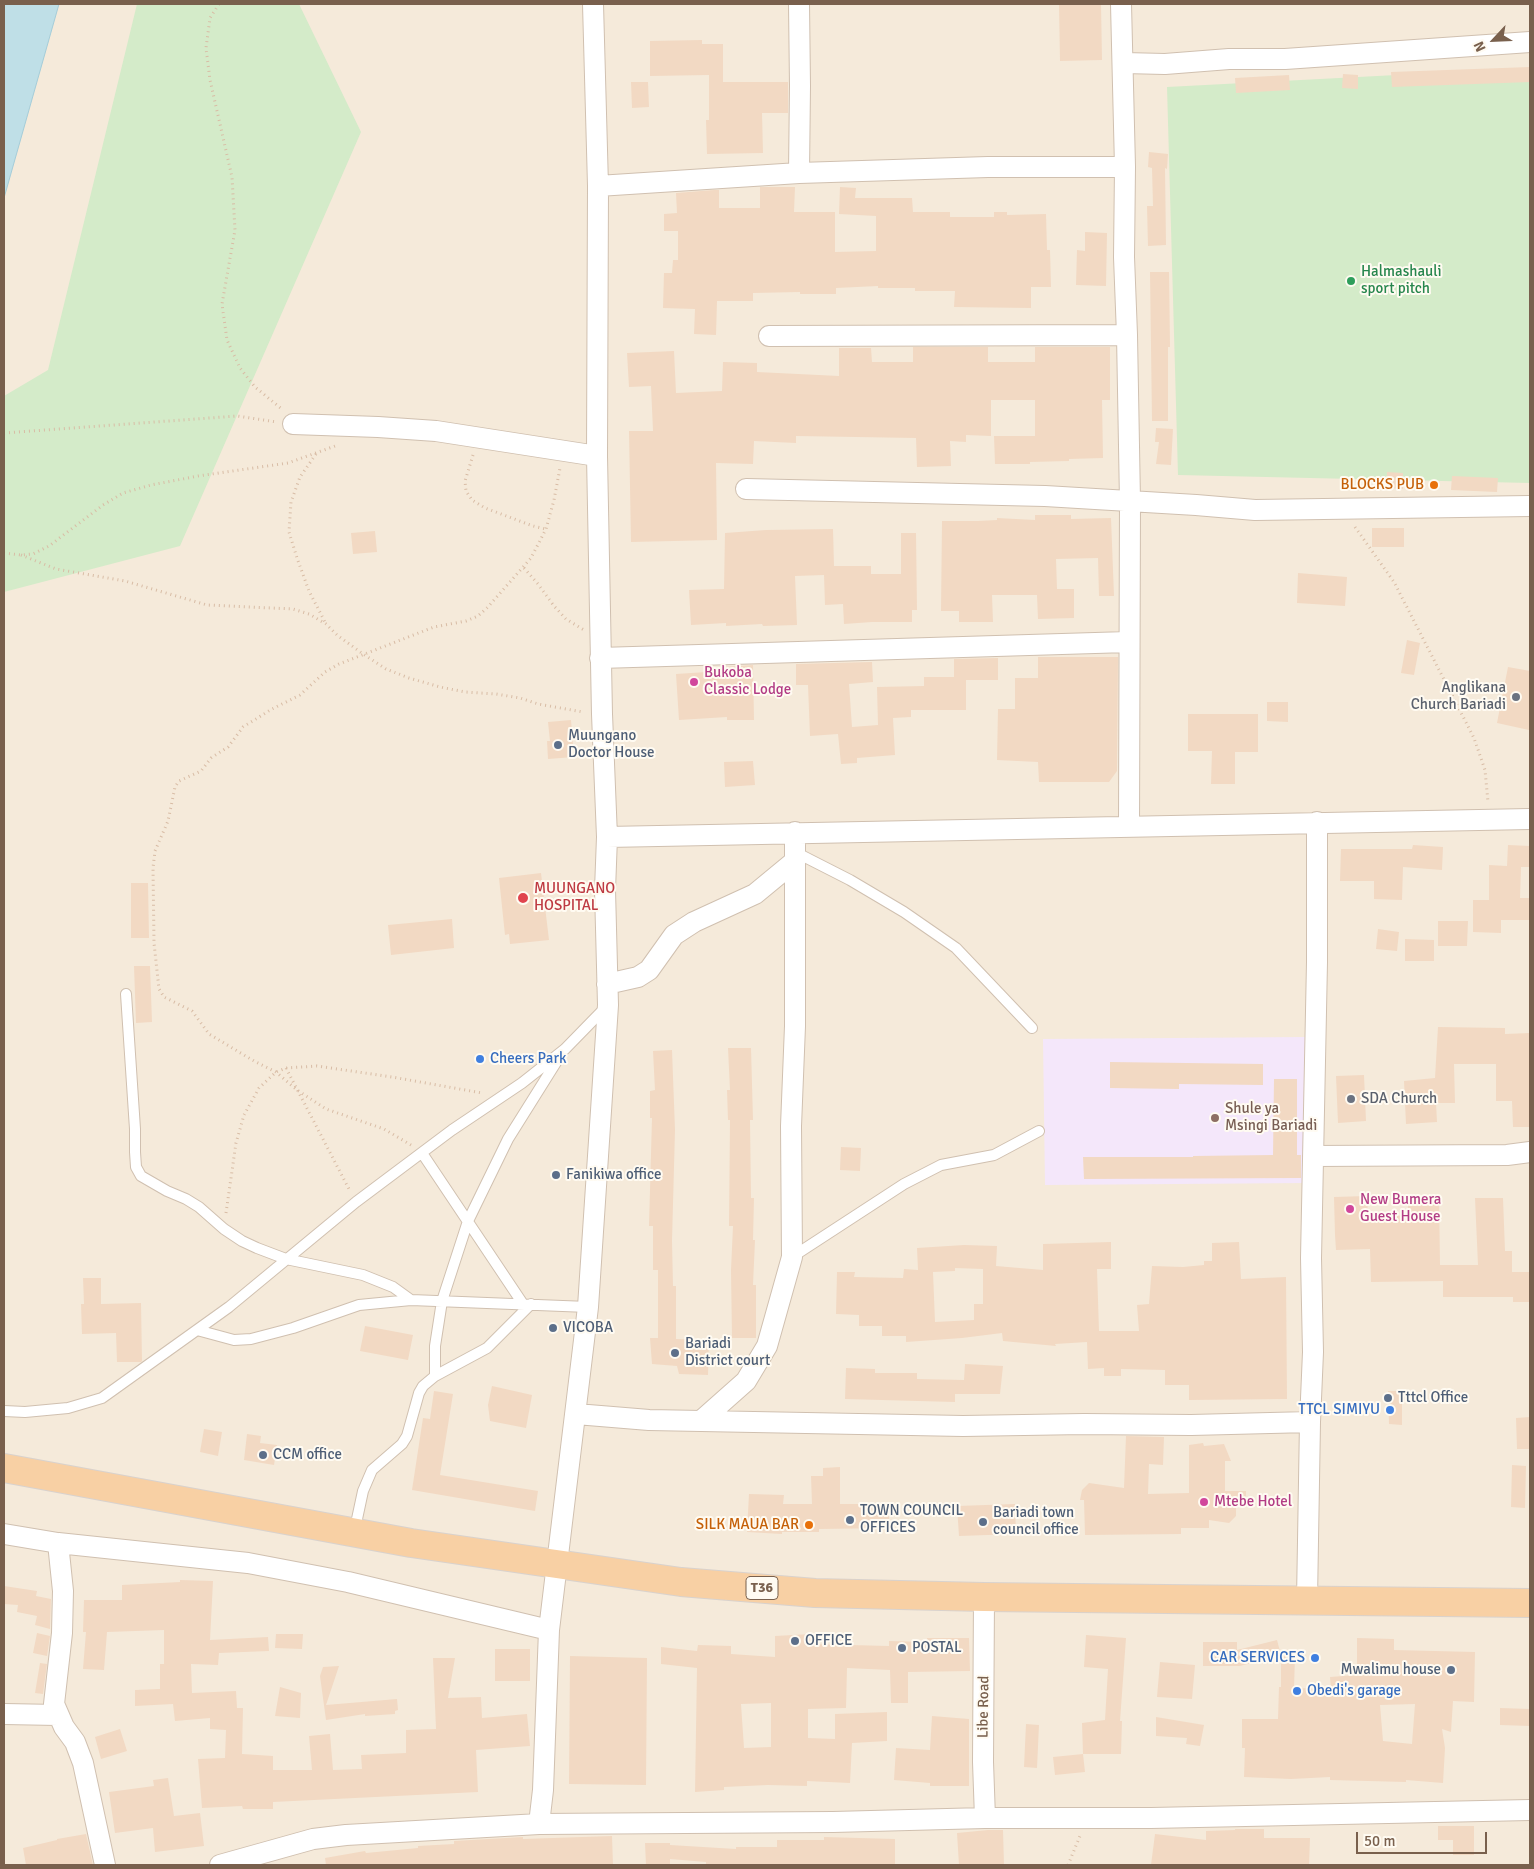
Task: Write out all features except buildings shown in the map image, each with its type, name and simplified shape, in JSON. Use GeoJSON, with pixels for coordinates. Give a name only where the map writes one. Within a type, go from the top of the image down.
{"type":"FeatureCollection","features":[{"type":"Feature","properties":{"kind":"highway","name":"T36"},"geometry":{"type":"LineString","coordinates":[[4,1468],[411,1543],[681,1582],[815,1593],[984,1597],[1530,1603]]}},
{"type":"Feature","properties":{"kind":"street"},"geometry":{"type":"LineString","coordinates":[[538,1824],[543,1790],[549,1630],[588,1307],[608,1005],[605,890],[606,837],[600,658],[597,456],[598,186],[593,4]]}},
{"type":"Feature","properties":{"kind":"street"},"geometry":{"type":"LineString","coordinates":[[799,4],[799,173]]}},
{"type":"Feature","properties":{"kind":"street"},"geometry":{"type":"LineString","coordinates":[[1121,4],[1124,63],[1124,257],[1130,501],[1128,642],[1129,827]]}},
{"type":"Feature","properties":{"kind":"street"},"geometry":{"type":"LineString","coordinates":[[1124,63],[1165,64],[1229,58],[1285,59],[1530,42]]}},
{"type":"Feature","properties":{"kind":"street"},"geometry":{"type":"LineString","coordinates":[[598,186],[799,173],[988,167],[1125,168]]}},
{"type":"Feature","properties":{"kind":"street"},"geometry":{"type":"LineString","coordinates":[[769,336],[1127,335]]}},
{"type":"Feature","properties":{"kind":"street"},"geometry":{"type":"LineString","coordinates":[[297,424],[436,431],[597,456]]}},
{"type":"Feature","properties":{"kind":"street"},"geometry":{"type":"LineString","coordinates":[[746,489],[972,493],[1255,510],[1530,506]]}},
{"type":"Feature","properties":{"kind":"street"},"geometry":{"type":"LineString","coordinates":[[600,658],[1128,642]]}},
{"type":"Feature","properties":{"kind":"street"},"geometry":{"type":"LineString","coordinates":[[606,837],[795,848],[1129,827],[1530,819]]}},
{"type":"Feature","properties":{"kind":"street"},"geometry":{"type":"LineString","coordinates":[[1307,1600],[1313,1352],[1311,1258],[1317,962],[1317,822]]}},
{"type":"Feature","properties":{"kind":"street"},"geometry":{"type":"LineString","coordinates":[[608,984],[638,977],[649,970],[674,935],[694,922],[755,894],[795,848]]}},
{"type":"Feature","properties":{"kind":"street"},"geometry":{"type":"LineString","coordinates":[[702,1420],[746,1381],[767,1346],[792,1257],[791,1126],[795,1026],[795,848]]}},
{"type":"Feature","properties":{"kind":"street"},"geometry":{"type":"LineString","coordinates":[[1313,1156],[1507,1155],[1530,1152]]}},
{"type":"Feature","properties":{"kind":"street"},"geometry":{"type":"LineString","coordinates":[[576,1414],[649,1420],[963,1426],[1191,1425],[1310,1422]]}},
{"type":"Feature","properties":{"kind":"street"},"geometry":{"type":"LineString","coordinates":[[4,1534],[58,1543],[248,1563],[348,1582],[549,1630]]}},
{"type":"Feature","properties":{"kind":"street"},"geometry":{"type":"LineString","coordinates":[[58,1543],[62,1569],[63,1599],[62,1633],[54,1699],[58,1715],[75,1742],[82,1763],[105,1865]]}},
{"type":"Feature","properties":{"kind":"street","name":"Libe Road"},"geometry":{"type":"LineString","coordinates":[[984,1597],[983,1762],[985,1818]]}},
{"type":"Feature","properties":{"kind":"street"},"geometry":{"type":"LineString","coordinates":[[4,1714],[58,1715]]}},
{"type":"Feature","properties":{"kind":"street"},"geometry":{"type":"LineString","coordinates":[[220,1865],[313,1839],[419,1830],[538,1824],[833,1822],[1530,1810]]}},
{"type":"Feature","properties":{"kind":"lane"},"geometry":{"type":"LineString","coordinates":[[795,848],[904,912],[956,948],[1032,1028]]}},
{"type":"Feature","properties":{"kind":"lane"},"geometry":{"type":"LineString","coordinates":[[126,994],[136,1167],[141,1176],[186,1199],[242,1241],[286,1259],[363,1275],[393,1287],[411,1300]]}},
{"type":"Feature","properties":{"kind":"lane"},"geometry":{"type":"LineString","coordinates":[[4,1411],[25,1412],[68,1408],[102,1398],[260,1283],[286,1259],[356,1202],[452,1130],[522,1083],[565,1049],[608,1005]]}},
{"type":"Feature","properties":{"kind":"lane"},"geometry":{"type":"LineString","coordinates":[[434,1376],[435,1346],[442,1300],[468,1221],[508,1139],[565,1049]]}},
{"type":"Feature","properties":{"kind":"lane"},"geometry":{"type":"LineString","coordinates":[[792,1257],[904,1184],[941,1165],[994,1155],[1039,1131]]}},
{"type":"Feature","properties":{"kind":"lane"},"geometry":{"type":"LineString","coordinates":[[422,1153],[527,1304]]}},
{"type":"Feature","properties":{"kind":"lane"},"geometry":{"type":"LineString","coordinates":[[197,1330],[234,1340],[251,1339],[293,1328],[359,1305],[411,1300],[588,1307]]}},
{"type":"Feature","properties":{"kind":"lane"},"geometry":{"type":"LineString","coordinates":[[354,1533],[363,1492],[372,1470],[402,1444],[408,1436],[419,1393],[428,1380],[487,1348],[527,1304]]}},
{"type":"Feature","properties":{"kind":"path"},"geometry":{"type":"LineString","coordinates":[[219,4],[210,18],[206,48],[210,80],[232,176],[235,230],[222,304],[227,340],[240,368],[256,387],[297,424]]}},
{"type":"Feature","properties":{"kind":"path"},"geometry":{"type":"LineString","coordinates":[[4,433],[237,416],[297,424]]}},
{"type":"Feature","properties":{"kind":"path"},"geometry":{"type":"LineString","coordinates":[[481,439],[473,454],[465,481],[466,492],[472,500],[485,508],[546,529]]}},
{"type":"Feature","properties":{"kind":"path"},"geometry":{"type":"LineString","coordinates":[[4,553],[33,554],[49,546],[103,505],[123,494],[151,485],[198,476],[288,463],[343,443]]}},
{"type":"Feature","properties":{"kind":"path"},"geometry":{"type":"LineString","coordinates":[[422,1153],[384,1129],[326,1109],[297,1090],[276,1072],[209,1034],[192,1011],[164,997],[159,989],[154,943],[153,868],[156,851],[168,821],[175,788],[180,781],[201,771],[211,758],[228,747],[243,727],[300,695],[325,672],[363,654],[434,627],[466,621],[478,616],[524,568],[546,529],[559,478],[562,451]]}},
{"type":"Feature","properties":{"kind":"path"},"geometry":{"type":"LineString","coordinates":[[316,454],[300,476],[290,502],[289,532],[310,591],[326,624]]}},
{"type":"Feature","properties":{"kind":"path"},"geometry":{"type":"LineString","coordinates":[[1342,509],[1394,582],[1474,738],[1485,770],[1490,820]]}},
{"type":"Feature","properties":{"kind":"path"},"geometry":{"type":"LineString","coordinates":[[21,555],[56,569],[125,581],[207,605],[293,609],[310,614],[386,669],[409,678],[465,692],[504,695],[562,709],[602,714]]}},
{"type":"Feature","properties":{"kind":"path"},"geometry":{"type":"LineString","coordinates":[[524,568],[566,619],[581,629],[600,636]]}},
{"type":"Feature","properties":{"kind":"path"},"geometry":{"type":"LineString","coordinates":[[224,1228],[236,1144],[244,1115],[259,1088],[276,1072],[286,1068],[301,1066],[335,1068],[501,1097]]}},
{"type":"Feature","properties":{"kind":"path"},"geometry":{"type":"LineString","coordinates":[[286,1068],[356,1202]]}},
{"type":"Feature","properties":{"kind":"path"},"geometry":{"type":"LineString","coordinates":[[1068,1865],[1087,1817]]}},
{"type":"Feature","properties":{"kind":"shaded area"},"geometry":{"type":"Polygon","coordinates":[[[4,4],[1530,4],[1530,1865],[4,1865],[4,4]]]}},
{"type":"Feature","properties":{"kind":"shaded area"},"geometry":{"type":"Polygon","coordinates":[[[1306,1037],[1307,1183],[1045,1185],[1043,1039],[1306,1037]]]}},
{"type":"Feature","properties":{"kind":"green space"},"geometry":{"type":"Polygon","coordinates":[[[137,4],[299,4],[361,132],[180,546],[4,592],[4,396],[48,370],[137,4]]]}},
{"type":"Feature","properties":{"kind":"green space","name":"Halmashauli sport pitch"},"geometry":{"type":"Polygon","coordinates":[[[1530,68],[1530,483],[1178,475],[1167,87],[1530,68]]]}},
{"type":"Feature","properties":{"kind":"water"},"geometry":{"type":"Polygon","coordinates":[[[4,4],[59,4],[4,198],[4,4]]]}},
{"type":"Feature","properties":{"kind":"place","name":"Halmashauli sport pitch"},"geometry":{"type":"Point","coordinates":[1351,281]}},
{"type":"Feature","properties":{"kind":"place","name":"BLOCKS PUB"},"geometry":{"type":"Point","coordinates":[1434,485]}},
{"type":"Feature","properties":{"kind":"place","name":"Bukoba Classic Lodge"},"geometry":{"type":"Point","coordinates":[694,682]}},
{"type":"Feature","properties":{"kind":"place","name":"Anglikana Church Bariadi"},"geometry":{"type":"Point","coordinates":[1516,697]}},
{"type":"Feature","properties":{"kind":"place","name":"Muungano Doctor House"},"geometry":{"type":"Point","coordinates":[558,745]}},
{"type":"Feature","properties":{"kind":"place","name":"MUUNGANO HOSPITAL"},"geometry":{"type":"Point","coordinates":[523,898]}},
{"type":"Feature","properties":{"kind":"place","name":"Cheers Park"},"geometry":{"type":"Point","coordinates":[480,1059]}},
{"type":"Feature","properties":{"kind":"place","name":"SDA Church"},"geometry":{"type":"Point","coordinates":[1351,1099]}},
{"type":"Feature","properties":{"kind":"place","name":"Shule ya Msingi Bariadi"},"geometry":{"type":"Point","coordinates":[1215,1118]}},
{"type":"Feature","properties":{"kind":"place","name":"Fanikiwa office"},"geometry":{"type":"Point","coordinates":[556,1175]}},
{"type":"Feature","properties":{"kind":"place","name":"New Bumera Guest House"},"geometry":{"type":"Point","coordinates":[1350,1209]}},
{"type":"Feature","properties":{"kind":"place","name":"VICOBA"},"geometry":{"type":"Point","coordinates":[553,1328]}},
{"type":"Feature","properties":{"kind":"place","name":"Bariadi District court"},"geometry":{"type":"Point","coordinates":[675,1353]}},
{"type":"Feature","properties":{"kind":"place","name":"Tttcl Office"},"geometry":{"type":"Point","coordinates":[1388,1398]}},
{"type":"Feature","properties":{"kind":"place","name":"TTCL SIMIYU"},"geometry":{"type":"Point","coordinates":[1390,1410]}},
{"type":"Feature","properties":{"kind":"place","name":"CCM office"},"geometry":{"type":"Point","coordinates":[263,1455]}},
{"type":"Feature","properties":{"kind":"place","name":"Mtebe Hotel"},"geometry":{"type":"Point","coordinates":[1204,1502]}},
{"type":"Feature","properties":{"kind":"place","name":"TOWN COUNCIL OFFICES"},"geometry":{"type":"Point","coordinates":[850,1520]}},
{"type":"Feature","properties":{"kind":"place","name":"Bariadi town council office"},"geometry":{"type":"Point","coordinates":[983,1522]}},
{"type":"Feature","properties":{"kind":"place","name":"SILK MAUA BAR"},"geometry":{"type":"Point","coordinates":[809,1525]}},
{"type":"Feature","properties":{"kind":"place","name":"OFFICE"},"geometry":{"type":"Point","coordinates":[795,1641]}},
{"type":"Feature","properties":{"kind":"place","name":"POSTAL"},"geometry":{"type":"Point","coordinates":[902,1648]}},
{"type":"Feature","properties":{"kind":"place","name":"CAR SERVICES"},"geometry":{"type":"Point","coordinates":[1315,1658]}},
{"type":"Feature","properties":{"kind":"place","name":"Mwalimu house"},"geometry":{"type":"Point","coordinates":[1451,1670]}},
{"type":"Feature","properties":{"kind":"place","name":"Obedi's garage"},"geometry":{"type":"Point","coordinates":[1297,1691]}}]}
